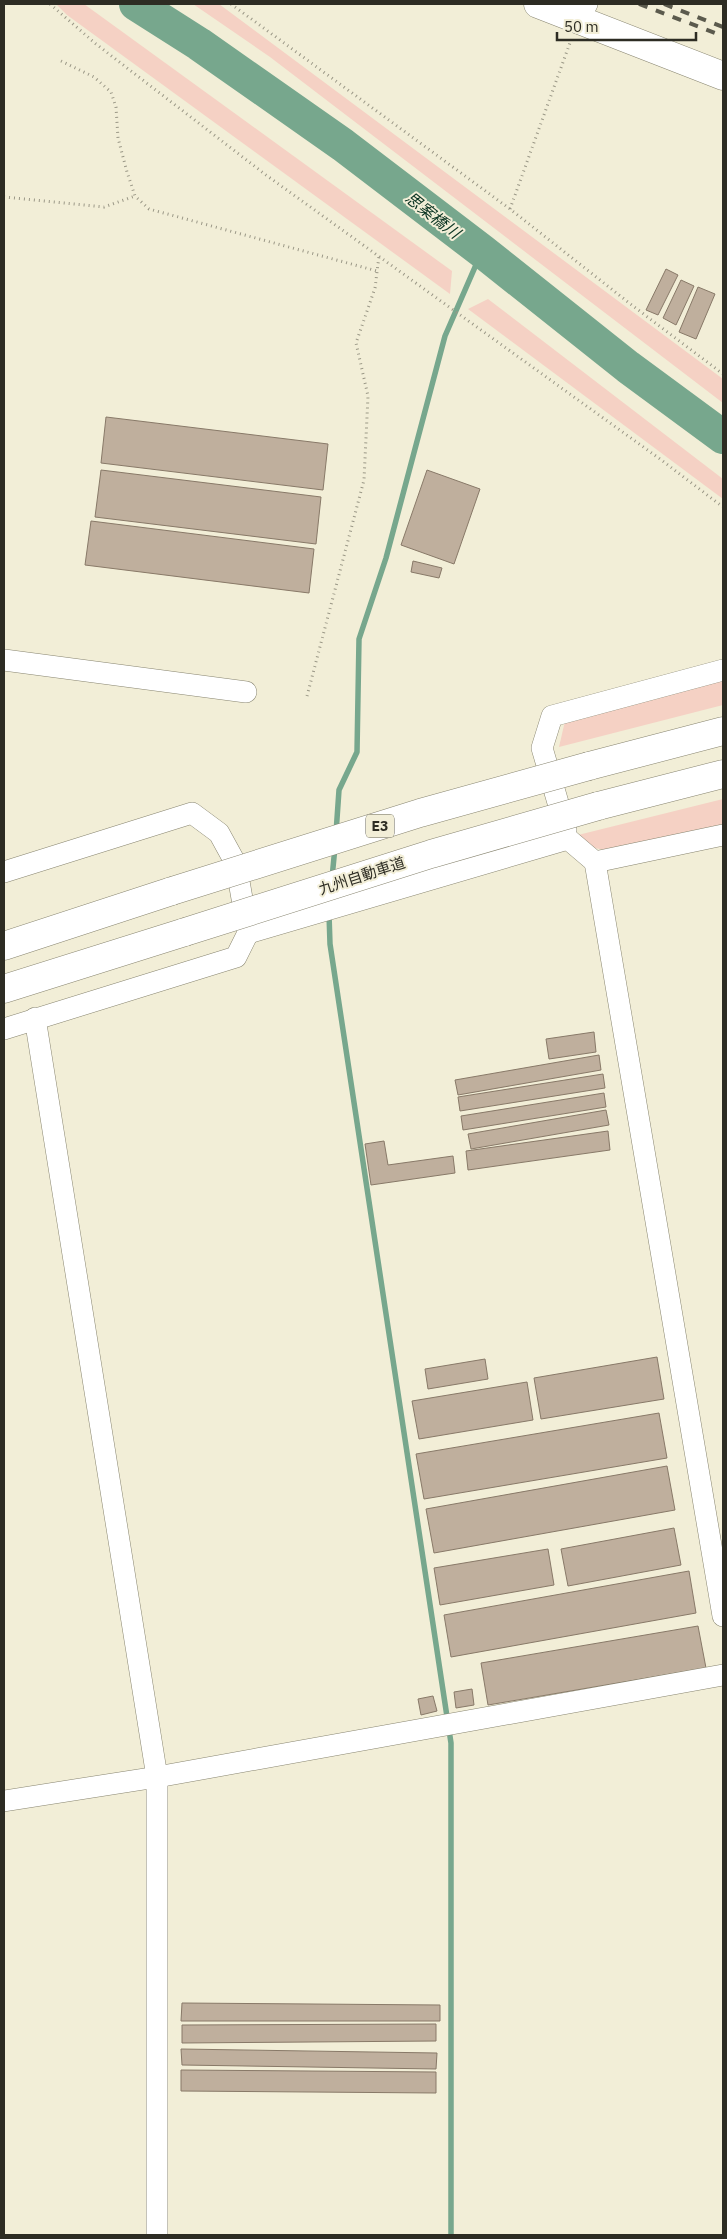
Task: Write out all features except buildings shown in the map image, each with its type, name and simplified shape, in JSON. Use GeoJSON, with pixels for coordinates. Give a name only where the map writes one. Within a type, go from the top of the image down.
{"type":"FeatureCollection","features":[{"type":"Feature","properties":{"kind":"main road"},"geometry":{"type":"LineString","coordinates":[[538,4],[583,11],[723,76]]}},
{"type":"Feature","properties":{"kind":"main road","name":"E3"},"geometry":{"type":"LineString","coordinates":[[4,946],[420,813],[723,731]]}},
{"type":"Feature","properties":{"kind":"main road","name":"九州自動車道"},"geometry":{"type":"LineString","coordinates":[[4,989],[431,854],[598,806],[723,774]]}},
{"type":"Feature","properties":{"kind":"street"},"geometry":{"type":"LineString","coordinates":[[4,660],[246,692]]}},
{"type":"Feature","properties":{"kind":"street"},"geometry":{"type":"LineString","coordinates":[[723,670],[552,716],[542,748],[568,839],[594,862],[723,1616]]}},
{"type":"Feature","properties":{"kind":"street"},"geometry":{"type":"LineString","coordinates":[[4,872],[192,813],[219,833],[236,864],[248,933],[236,957],[4,1029]]}},
{"type":"Feature","properties":{"kind":"street"},"geometry":{"type":"LineString","coordinates":[[594,862],[723,835]]}},
{"type":"Feature","properties":{"kind":"street"},"geometry":{"type":"LineString","coordinates":[[248,933],[568,839]]}},
{"type":"Feature","properties":{"kind":"street"},"geometry":{"type":"LineString","coordinates":[[35,1018],[157,1776],[157,2235]]}},
{"type":"Feature","properties":{"kind":"street"},"geometry":{"type":"LineString","coordinates":[[4,1801],[157,1776],[723,1675]]}},
{"type":"Feature","properties":{"kind":"path"},"geometry":{"type":"LineString","coordinates":[[50,4],[96,44],[250,163],[660,459],[723,507]]}},
{"type":"Feature","properties":{"kind":"path"},"geometry":{"type":"LineString","coordinates":[[231,4],[510,209],[723,374]]}},
{"type":"Feature","properties":{"kind":"path"},"geometry":{"type":"LineString","coordinates":[[510,209],[583,11]]}},
{"type":"Feature","properties":{"kind":"path"},"geometry":{"type":"LineString","coordinates":[[61,61],[94,77],[111,92],[116,107],[118,138],[136,196],[149,209],[377,271]]}},
{"type":"Feature","properties":{"kind":"path"},"geometry":{"type":"LineString","coordinates":[[4,197],[104,207],[136,196]]}},
{"type":"Feature","properties":{"kind":"path"},"geometry":{"type":"LineString","coordinates":[[307,696],[364,480],[368,396],[356,343],[375,288],[379,256]]}},
{"type":"Feature","properties":{"kind":"shaded area"},"geometry":{"type":"Polygon","coordinates":[[[56,4],[84,4],[452,271],[450,294],[67,15],[56,4]]]}},
{"type":"Feature","properties":{"kind":"shaded area"},"geometry":{"type":"Polygon","coordinates":[[[193,4],[219,4],[723,379],[723,403],[270,57],[193,4]]]}},
{"type":"Feature","properties":{"kind":"shaded area"},"geometry":{"type":"Polygon","coordinates":[[[488,299],[723,479],[723,499],[468,309],[488,299]]]}},
{"type":"Feature","properties":{"kind":"shaded area"},"geometry":{"type":"Polygon","coordinates":[[[723,680],[723,705],[559,747],[565,721],[723,680]]]}},
{"type":"Feature","properties":{"kind":"shaded area"},"geometry":{"type":"Polygon","coordinates":[[[723,799],[723,824],[609,851],[590,847],[578,835],[723,799]]]}},
{"type":"Feature","properties":{"kind":"waterway","name":"思案橋川"},"geometry":{"type":"LineString","coordinates":[[136,4],[199,44],[343,145],[482,251],[628,367],[723,437]]}},
{"type":"Feature","properties":{"kind":"waterway"},"geometry":{"type":"LineString","coordinates":[[336,833],[339,790],[357,752],[359,639],[386,558],[445,336],[482,251]]}},
{"type":"Feature","properties":{"kind":"waterway"},"geometry":{"type":"LineString","coordinates":[[332,878],[335,847]]}},
{"type":"Feature","properties":{"kind":"waterway"},"geometry":{"type":"LineString","coordinates":[[329,914],[330,944],[451,1743],[451,2235]]}},
{"type":"Feature","properties":{"kind":"railway"},"geometry":{"type":"LineString","coordinates":[[639,4],[723,36]]}},
{"type":"Feature","properties":{"kind":"railway"},"geometry":{"type":"LineString","coordinates":[[664,4],[723,27]]}}]}
